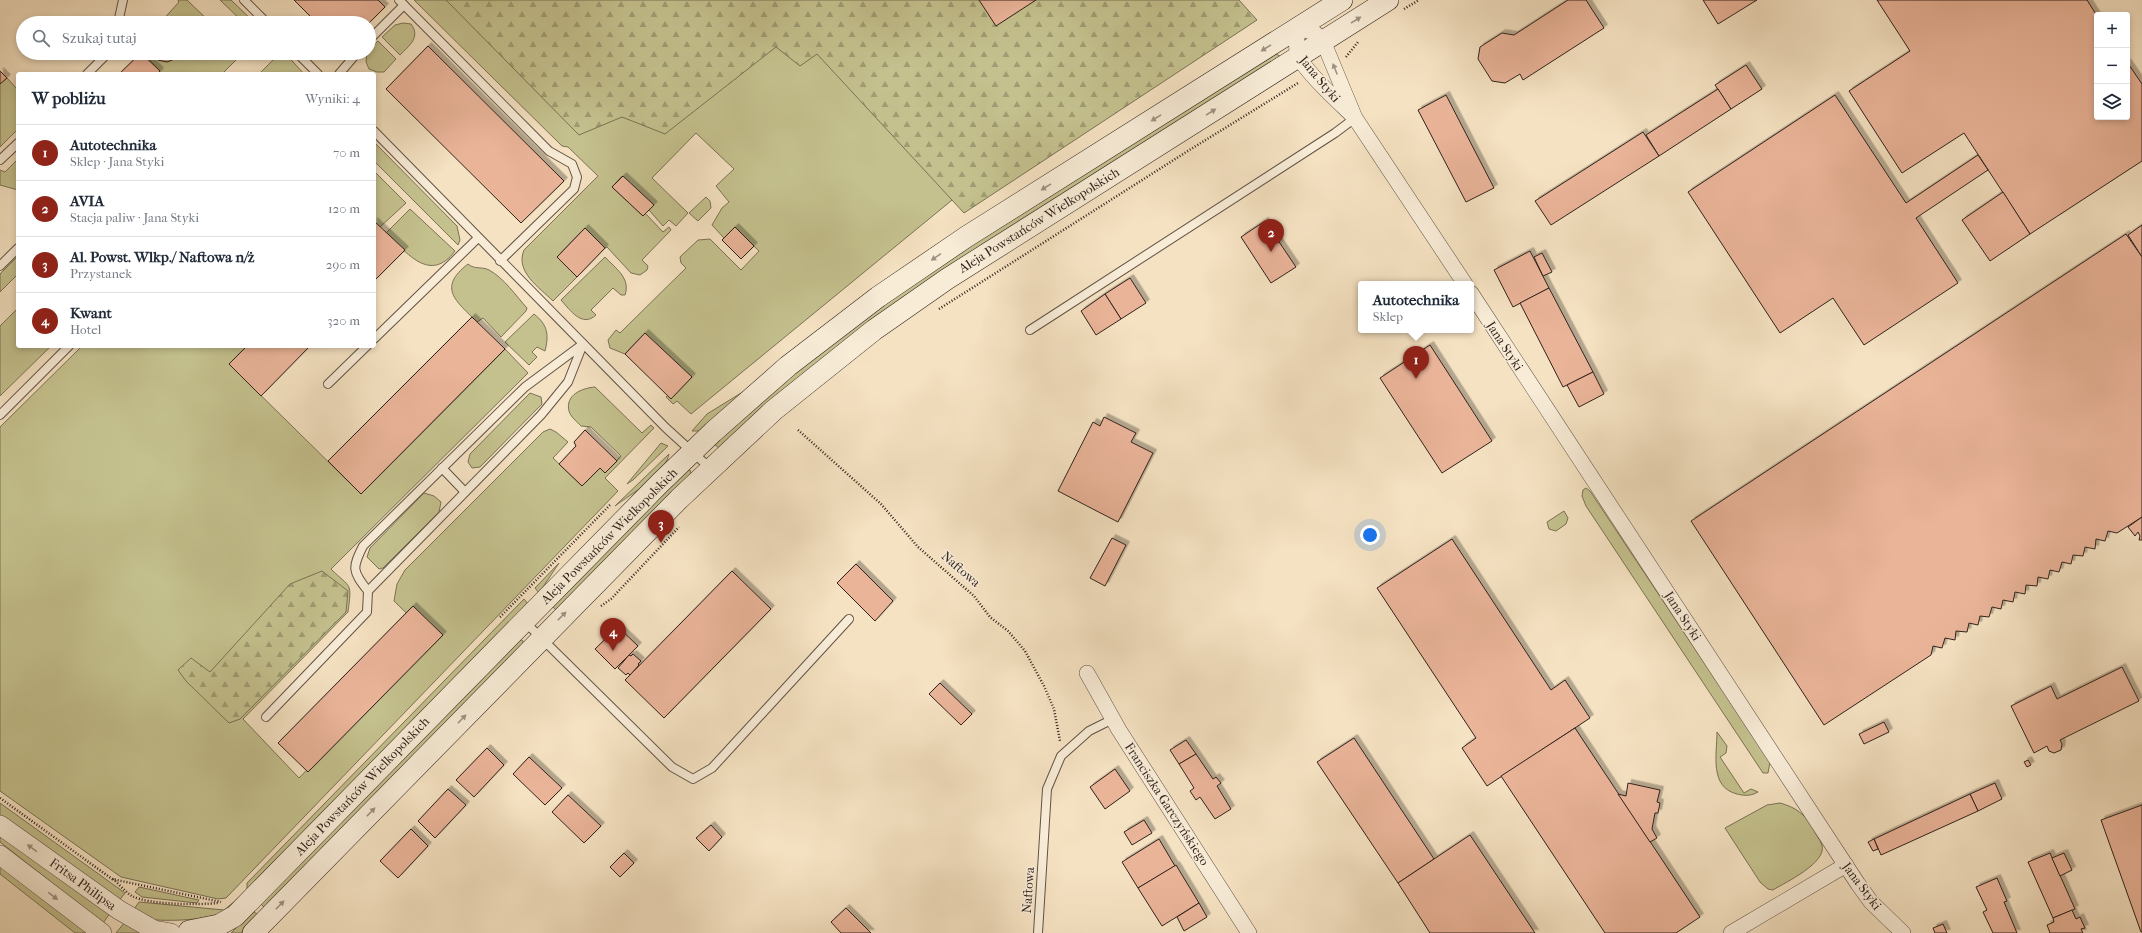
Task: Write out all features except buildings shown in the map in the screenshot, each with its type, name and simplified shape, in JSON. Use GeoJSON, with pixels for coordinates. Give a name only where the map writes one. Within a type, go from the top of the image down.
{"type":"FeatureCollection","features":[{"type":"Feature","properties":{"kind":"main road","name":"Aleja Powstańców Wielkopolskich"},"geometry":{"type":"LineString","coordinates":[[185,933],[220,925],[235,916],[524,621],[694,451],[788,366],[859,311],[916,271],[1342,0]]}},
{"type":"Feature","properties":{"kind":"main road","name":"Aleja Powstańców Wielkopolskich"},"geometry":{"type":"LineString","coordinates":[[253,933],[541,638],[710,468],[780,406],[841,355],[903,309],[998,245],[1299,56],[1324,41],[1394,6]]}},
{"type":"Feature","properties":{"kind":"street","name":"Jana Styki"},"geometry":{"type":"LineString","coordinates":[[1355,118],[1324,41],[1315,33],[1299,28],[1296,41],[1299,56],[1315,77],[1355,118],[1463,281]]}},
{"type":"Feature","properties":{"kind":"street","name":"Jana Styki"},"geometry":{"type":"LineString","coordinates":[[1474,298],[1846,865],[1871,902],[1903,933]]}},
{"type":"Feature","properties":{"kind":"street","name":"Franciszka Garczyńskiego"},"geometry":{"type":"LineString","coordinates":[[1087,673],[1112,719],[1250,933]]}},
{"type":"Feature","properties":{"kind":"street","name":"Fritsa Philipsa"},"geometry":{"type":"LineString","coordinates":[[0,825],[119,910],[154,930],[185,933]]}},
{"type":"Feature","properties":{"kind":"street","name":"Fritsa Philipsa"},"geometry":{"type":"LineString","coordinates":[[0,855],[102,933]]}},
{"type":"Feature","properties":{"kind":"street"},"geometry":{"type":"LineString","coordinates":[[1731,933],[1846,865]]}},
{"type":"Feature","properties":{"kind":"lane"},"geometry":{"type":"LineString","coordinates":[[120,16],[123,0]]}},
{"type":"Feature","properties":{"kind":"lane"},"geometry":{"type":"LineString","coordinates":[[244,0],[260,16]]}},
{"type":"Feature","properties":{"kind":"lane"},"geometry":{"type":"LineString","coordinates":[[376,32],[402,2],[549,151],[572,164],[576,177],[574,189],[500,261]]}},
{"type":"Feature","properties":{"kind":"lane"},"geometry":{"type":"LineString","coordinates":[[89,72],[101,60]]}},
{"type":"Feature","properties":{"kind":"lane"},"geometry":{"type":"LineString","coordinates":[[304,60],[316,72]]}},
{"type":"Feature","properties":{"kind":"lane"},"geometry":{"type":"LineString","coordinates":[[341,72],[351,60]]}},
{"type":"Feature","properties":{"kind":"lane"},"geometry":{"type":"LineString","coordinates":[[1030,330],[1335,133],[1355,118]]}},
{"type":"Feature","properties":{"kind":"lane"},"geometry":{"type":"LineString","coordinates":[[376,133],[500,261],[666,428],[694,451],[710,468]]}},
{"type":"Feature","properties":{"kind":"lane"},"geometry":{"type":"LineString","coordinates":[[0,160],[16,144]]}},
{"type":"Feature","properties":{"kind":"lane"},"geometry":{"type":"LineString","coordinates":[[376,337],[478,238]]}},
{"type":"Feature","properties":{"kind":"lane"},"geometry":{"type":"LineString","coordinates":[[0,266],[16,250]]}},
{"type":"Feature","properties":{"kind":"lane"},"geometry":{"type":"LineString","coordinates":[[266,717],[367,612],[368,591],[357,577],[355,563],[363,546],[525,387],[583,344]]}},
{"type":"Feature","properties":{"kind":"lane"},"geometry":{"type":"LineString","coordinates":[[368,591],[541,415],[568,382],[583,344]]}},
{"type":"Feature","properties":{"kind":"lane"},"geometry":{"type":"LineString","coordinates":[[0,415],[67,348]]}},
{"type":"Feature","properties":{"kind":"lane"},"geometry":{"type":"LineString","coordinates":[[328,384],[365,348]]}},
{"type":"Feature","properties":{"kind":"lane"},"geometry":{"type":"LineString","coordinates":[[442,468],[465,492]]}},
{"type":"Feature","properties":{"kind":"lane"},"geometry":{"type":"LineString","coordinates":[[524,621],[672,767],[693,779],[712,768],[849,619]]}},
{"type":"Feature","properties":{"kind":"lane","name":"Naftowa"},"geometry":{"type":"LineString","coordinates":[[1038,933],[1047,788],[1062,756],[1089,731],[1112,719]]}},
{"type":"Feature","properties":{"kind":"path"},"geometry":{"type":"LineString","coordinates":[[1394,6],[1419,0]]}},
{"type":"Feature","properties":{"kind":"path"},"geometry":{"type":"LineString","coordinates":[[1334,65],[1345,57],[1362,37]]}},
{"type":"Feature","properties":{"kind":"path"},"geometry":{"type":"LineString","coordinates":[[933,313],[1296,83],[1307,82],[1315,77]]}},
{"type":"Feature","properties":{"kind":"path","name":"Naftowa"},"geometry":{"type":"LineString","coordinates":[[798,430],[881,504],[918,547],[974,596],[990,617],[1008,631],[1025,651],[1054,709],[1062,756]]}},
{"type":"Feature","properties":{"kind":"path"},"geometry":{"type":"LineString","coordinates":[[599,608],[611,599],[680,525]]}},
{"type":"Feature","properties":{"kind":"path"},"geometry":{"type":"LineString","coordinates":[[0,798],[112,879],[131,895],[141,899],[196,905],[224,903],[112,879]]}},
{"type":"Feature","properties":{"kind":"green space"},"geometry":{"type":"Polygon","coordinates":[[[178,0],[187,0],[204,16],[166,16],[179,2],[178,0]]]}},
{"type":"Feature","properties":{"kind":"green space"},"geometry":{"type":"Polygon","coordinates":[[[220,0],[231,0],[248,16],[237,16],[220,0]]]}},
{"type":"Feature","properties":{"kind":"green space"},"geometry":{"type":"Polygon","coordinates":[[[414,0],[830,0],[968,187],[691,414],[677,401],[673,404],[666,397],[686,377],[643,335],[625,354],[610,348],[608,340],[616,330],[620,333],[686,268],[681,263],[680,257],[698,240],[710,239],[741,270],[759,251],[735,228],[724,238],[712,225],[722,208],[729,202],[716,186],[734,169],[696,133],[652,178],[688,213],[676,226],[669,220],[663,226],[649,210],[653,204],[622,176],[612,187],[643,216],[645,213],[663,232],[669,227],[671,230],[642,260],[648,266],[647,270],[640,275],[631,273],[607,247],[605,248],[585,228],[557,257],[577,277],[553,301],[535,285],[526,272],[522,258],[524,250],[598,176],[568,147],[562,146],[414,0]]]}},
{"type":"Feature","properties":{"kind":"green space"},"geometry":{"type":"Polygon","coordinates":[[[446,0],[1239,0],[1257,20],[964,213],[817,54],[800,66],[776,47],[665,134],[622,117],[579,135],[446,0]]]}},
{"type":"Feature","properties":{"kind":"green space"},"geometry":{"type":"Polygon","coordinates":[[[403,23],[411,24],[415,33],[413,41],[400,55],[382,37],[395,25],[403,23]]]}},
{"type":"Feature","properties":{"kind":"green space"},"geometry":{"type":"Polygon","coordinates":[[[378,41],[396,59],[384,72],[377,72],[369,69],[366,62],[366,60],[376,60],[376,43],[378,41]]]}},
{"type":"Feature","properties":{"kind":"green space"},"geometry":{"type":"Polygon","coordinates":[[[1276,54],[1280,56],[719,448],[714,444],[767,395],[829,345],[901,293],[976,243],[1276,54]]]}},
{"type":"Feature","properties":{"kind":"green space"},"geometry":{"type":"Polygon","coordinates":[[[150,60],[236,60],[224,72],[159,72],[150,60]]]}},
{"type":"Feature","properties":{"kind":"green space"},"geometry":{"type":"Polygon","coordinates":[[[273,60],[291,60],[302,72],[261,72],[273,60]]]}},
{"type":"Feature","properties":{"kind":"green space"},"geometry":{"type":"Polygon","coordinates":[[[7,78],[16,88],[16,131],[0,147],[0,84],[7,78]]]}},
{"type":"Feature","properties":{"kind":"green space"},"geometry":{"type":"Polygon","coordinates":[[[376,144],[457,226],[460,240],[458,245],[376,163],[376,144]]]}},
{"type":"Feature","properties":{"kind":"green space"},"geometry":{"type":"Polygon","coordinates":[[[16,161],[16,189],[0,185],[0,170],[5,172],[16,161]]]}},
{"type":"Feature","properties":{"kind":"green space"},"geometry":{"type":"Polygon","coordinates":[[[376,173],[406,203],[380,227],[376,223],[376,173]]]}},
{"type":"Feature","properties":{"kind":"green space"},"geometry":{"type":"Polygon","coordinates":[[[706,197],[710,201],[711,208],[698,221],[689,213],[706,197]]]}},
{"type":"Feature","properties":{"kind":"green space"},"geometry":{"type":"Polygon","coordinates":[[[410,209],[455,251],[446,261],[437,265],[428,265],[419,262],[402,249],[386,233],[410,209]]]}},
{"type":"Feature","properties":{"kind":"green space"},"geometry":{"type":"Polygon","coordinates":[[[605,257],[624,278],[626,283],[625,295],[621,295],[613,288],[591,310],[596,315],[586,320],[581,319],[572,313],[561,300],[605,257]]]}},
{"type":"Feature","properties":{"kind":"green space"},"geometry":{"type":"Polygon","coordinates":[[[16,258],[16,276],[0,292],[0,274],[16,258]]]}},
{"type":"Feature","properties":{"kind":"green space"},"geometry":{"type":"Polygon","coordinates":[[[468,264],[494,273],[505,282],[527,308],[526,311],[501,337],[483,318],[477,322],[462,307],[453,294],[453,280],[468,264]]]}},
{"type":"Feature","properties":{"kind":"green space"},"geometry":{"type":"Polygon","coordinates":[[[16,310],[16,348],[49,348],[0,396],[0,326],[16,310]]]}},
{"type":"Feature","properties":{"kind":"green space"},"geometry":{"type":"Polygon","coordinates":[[[534,314],[545,326],[547,340],[545,351],[537,347],[532,352],[537,357],[529,365],[505,342],[534,314]]]}},
{"type":"Feature","properties":{"kind":"green space"},"geometry":{"type":"Polygon","coordinates":[[[80,348],[245,348],[229,364],[361,494],[505,349],[528,373],[331,569],[346,583],[350,590],[348,612],[243,719],[299,778],[434,640],[394,601],[397,584],[405,570],[543,432],[550,429],[568,442],[553,458],[582,486],[600,468],[605,473],[621,456],[591,427],[581,426],[572,417],[568,405],[576,393],[595,387],[642,433],[651,425],[654,428],[605,478],[618,491],[226,898],[218,899],[121,877],[0,791],[0,427],[80,348]]]}},
{"type":"Feature","properties":{"kind":"green space"},"geometry":{"type":"Polygon","coordinates":[[[746,390],[700,431],[692,431],[707,414],[746,390]]]}},
{"type":"Feature","properties":{"kind":"green space"},"geometry":{"type":"Polygon","coordinates":[[[530,393],[541,397],[542,404],[480,467],[472,468],[468,462],[470,454],[530,393]]]}},
{"type":"Feature","properties":{"kind":"green space"},"geometry":{"type":"Polygon","coordinates":[[[661,443],[668,446],[627,484],[661,443]]]}},
{"type":"Feature","properties":{"kind":"green space"},"geometry":{"type":"Polygon","coordinates":[[[669,454],[666,462],[654,477],[615,506],[669,454]]]}},
{"type":"Feature","properties":{"kind":"green space"},"geometry":{"type":"Polygon","coordinates":[[[686,470],[690,470],[691,474],[556,610],[552,606],[686,470]]]}},
{"type":"Feature","properties":{"kind":"green space"},"geometry":{"type":"Polygon","coordinates":[[[1586,488],[1590,491],[1770,762],[1768,773],[1763,773],[1586,506],[1582,496],[1583,490],[1586,488]]]}},
{"type":"Feature","properties":{"kind":"green space"},"geometry":{"type":"Polygon","coordinates":[[[424,493],[434,496],[441,502],[439,512],[383,568],[379,569],[367,557],[370,548],[424,493]]]}},
{"type":"Feature","properties":{"kind":"green space"},"geometry":{"type":"Polygon","coordinates":[[[1564,511],[1568,518],[1566,524],[1556,531],[1549,529],[1547,522],[1564,511]]]}},
{"type":"Feature","properties":{"kind":"green space"},"geometry":{"type":"Polygon","coordinates":[[[559,563],[539,593],[535,588],[559,563]]]}},
{"type":"Feature","properties":{"kind":"green space"},"geometry":{"type":"Polygon","coordinates":[[[322,571],[348,591],[346,612],[240,719],[229,723],[186,681],[178,670],[191,658],[210,672],[290,584],[322,571]]]}},
{"type":"Feature","properties":{"kind":"green space"},"geometry":{"type":"Polygon","coordinates":[[[524,599],[528,604],[247,889],[247,883],[524,599]]]}},
{"type":"Feature","properties":{"kind":"green space"},"geometry":{"type":"Polygon","coordinates":[[[519,639],[523,641],[523,644],[265,908],[260,903],[519,639]]]}},
{"type":"Feature","properties":{"kind":"green space"},"geometry":{"type":"Polygon","coordinates":[[[1717,732],[1727,746],[1726,753],[1720,757],[1744,793],[1751,789],[1758,792],[1750,795],[1740,795],[1728,790],[1722,784],[1716,769],[1717,732]]]}},
{"type":"Feature","properties":{"kind":"green space"},"geometry":{"type":"Polygon","coordinates":[[[0,803],[125,893],[118,902],[0,817],[0,803]]]}},
{"type":"Feature","properties":{"kind":"green space"},"geometry":{"type":"Polygon","coordinates":[[[1780,803],[1795,809],[1807,819],[1822,845],[1822,852],[1812,865],[1796,877],[1773,890],[1768,889],[1760,882],[1725,828],[1767,805],[1780,803]]]}},
{"type":"Feature","properties":{"kind":"green space"},"geometry":{"type":"Polygon","coordinates":[[[0,832],[111,912],[103,923],[0,842],[0,832]]]}},
{"type":"Feature","properties":{"kind":"green space"},"geometry":{"type":"Polygon","coordinates":[[[0,863],[88,933],[75,933],[0,874],[0,863]]]}},
{"type":"Feature","properties":{"kind":"green space"},"geometry":{"type":"Polygon","coordinates":[[[139,887],[199,900],[197,903],[142,897],[135,892],[139,887]]]}},
{"type":"Feature","properties":{"kind":"green space"},"geometry":{"type":"Polygon","coordinates":[[[239,898],[234,906],[225,911],[202,918],[189,920],[156,920],[132,912],[139,902],[224,910],[239,898]]]}},
{"type":"Feature","properties":{"kind":"green space"},"geometry":{"type":"Polygon","coordinates":[[[253,911],[258,915],[241,933],[231,933],[253,911]]]}},
{"type":"Feature","properties":{"kind":"green space"},"geometry":{"type":"Polygon","coordinates":[[[125,922],[142,933],[116,933],[125,922]]]}},
{"type":"Feature","properties":{"kind":"place","name":"AVIA"},"geometry":{"type":"Point","coordinates":[1271,252]}},
{"type":"Feature","properties":{"kind":"place","name":"Autotechnika"},"geometry":{"type":"Point","coordinates":[1416,379]}},
{"type":"Feature","properties":{"kind":"place","name":"Al. Powst. Wlkp./ Naftowa n/ż"},"geometry":{"type":"Point","coordinates":[661,543]}},
{"type":"Feature","properties":{"kind":"place","name":"Kwant"},"geometry":{"type":"Point","coordinates":[613,651]}}]}
